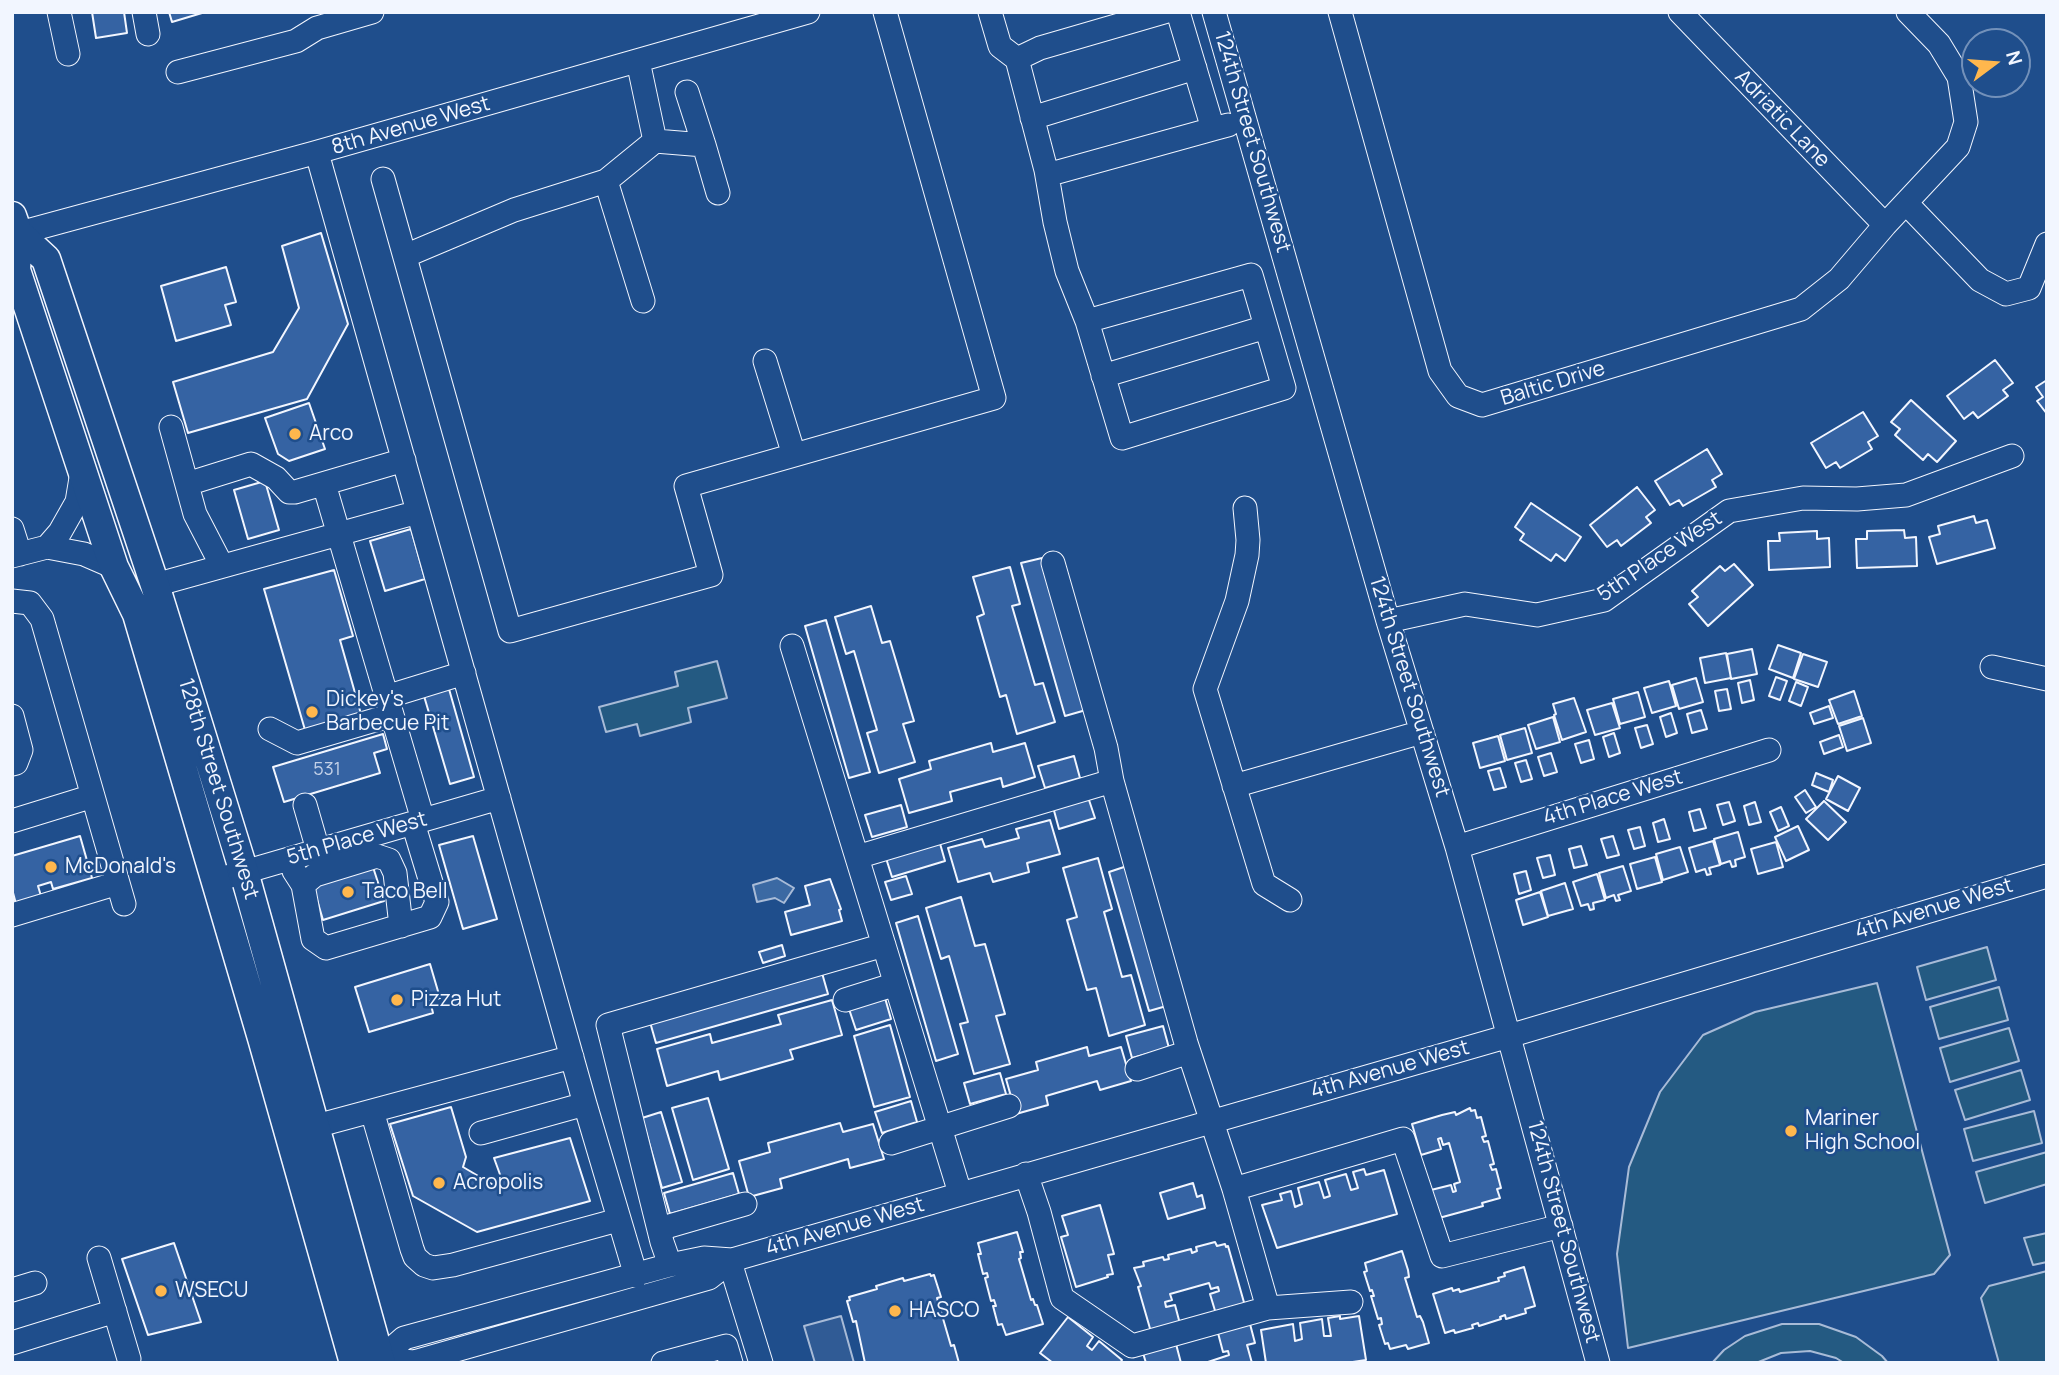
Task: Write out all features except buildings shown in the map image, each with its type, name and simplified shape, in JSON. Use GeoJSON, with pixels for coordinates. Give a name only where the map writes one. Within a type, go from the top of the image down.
{"type":"FeatureCollection","features":[{"type":"Feature","properties":{"kind":"main road","name":"128th Street Southwest"},"geometry":{"type":"LineString","coordinates":[[14,228],[16,270],[114,567],[137,614],[262,1038],[371,1362]]}},
{"type":"Feature","properties":{"kind":"main road","name":"128th Street Southwest"},"geometry":{"type":"LineString","coordinates":[[14,228],[47,259],[155,585],[244,872],[316,1126],[371,1362]]}},
{"type":"Feature","properties":{"kind":"street"},"geometry":{"type":"LineString","coordinates":[[60,12],[68,54]]}},
{"type":"Feature","properties":{"kind":"street"},"geometry":{"type":"LineString","coordinates":[[178,72],[296,41],[315,20],[372,12]]}},
{"type":"Feature","properties":{"kind":"street","name":"8th Avenue West"},"geometry":{"type":"LineString","coordinates":[[14,228],[317,153],[638,61],[748,21],[808,12]]}},
{"type":"Feature","properties":{"kind":"street"},"geometry":{"type":"LineString","coordinates":[[383,179],[510,631],[711,575],[686,486],[994,398],[885,12]]}},
{"type":"Feature","properties":{"kind":"street"},"geometry":{"type":"LineString","coordinates":[[990,12],[1000,46],[1017,59],[1047,175],[1067,271],[1087,321],[1122,438],[1319,379]]}},
{"type":"Feature","properties":{"kind":"street"},"geometry":{"type":"LineString","coordinates":[[1017,59],[1040,48],[1164,12]]}},
{"type":"Feature","properties":{"kind":"street"},"geometry":{"type":"LineString","coordinates":[[1178,12],[1213,129]]}},
{"type":"Feature","properties":{"kind":"street","name":"124th Street Southwest"},"geometry":{"type":"LineString","coordinates":[[1214,12],[1388,621],[1457,847],[1598,1363]]}},
{"type":"Feature","properties":{"kind":"street","name":"Baltic Drive"},"geometry":{"type":"LineString","coordinates":[[1339,12],[1440,371],[1458,396],[1482,405],[1801,309],[1839,279],[1958,147],[1966,122],[1959,77],[1939,44],[1908,12]]}},
{"type":"Feature","properties":{"kind":"street","name":"Adriatic Lane"},"geometry":{"type":"LineString","coordinates":[[1680,12],[1885,225]]}},
{"type":"Feature","properties":{"kind":"street"},"geometry":{"type":"LineString","coordinates":[[638,61],[655,141]]}},
{"type":"Feature","properties":{"kind":"street"},"geometry":{"type":"LineString","coordinates":[[1032,118],[1195,68]]}},
{"type":"Feature","properties":{"kind":"street"},"geometry":{"type":"LineString","coordinates":[[687,92],[718,193]]}},
{"type":"Feature","properties":{"kind":"street"},"geometry":{"type":"LineString","coordinates":[[1047,175],[1245,121]]}},
{"type":"Feature","properties":{"kind":"street"},"geometry":{"type":"LineString","coordinates":[[405,256],[514,210],[606,181],[655,141],[704,145]]}},
{"type":"Feature","properties":{"kind":"street"},"geometry":{"type":"LineString","coordinates":[[317,153],[636,1276]]}},
{"type":"Feature","properties":{"kind":"street"},"geometry":{"type":"LineString","coordinates":[[606,181],[643,301]]}},
{"type":"Feature","properties":{"kind":"street"},"geometry":{"type":"LineString","coordinates":[[1906,203],[1980,280],[2006,294],[2029,288],[2047,244]]}},
{"type":"Feature","properties":{"kind":"street"},"geometry":{"type":"LineString","coordinates":[[1087,321],[1286,264]]}},
{"type":"Feature","properties":{"kind":"street"},"geometry":{"type":"LineString","coordinates":[[1251,275],[1284,388]]}},
{"type":"Feature","properties":{"kind":"street"},"geometry":{"type":"LineString","coordinates":[[1103,376],[1266,327]]}},
{"type":"Feature","properties":{"kind":"street"},"geometry":{"type":"LineString","coordinates":[[765,362],[794,455]]}},
{"type":"Feature","properties":{"kind":"street"},"geometry":{"type":"LineString","coordinates":[[171,427],[195,514],[222,566]]}},
{"type":"Feature","properties":{"kind":"street","name":"5th Place West"},"geometry":{"type":"LineString","coordinates":[[1388,621],[1465,604],[1537,615],[1604,600],[1729,511],[1803,498],[1857,499],[1906,495],[2012,456]]}},
{"type":"Feature","properties":{"kind":"street"},"geometry":{"type":"LineString","coordinates":[[187,484],[251,464],[276,478],[289,492],[295,492],[404,460]]}},
{"type":"Feature","properties":{"kind":"street"},"geometry":{"type":"LineString","coordinates":[[47,547],[60,532],[77,502],[82,472]]}},
{"type":"Feature","properties":{"kind":"street"},"geometry":{"type":"LineString","coordinates":[[292,858],[303,886],[313,939],[326,948],[430,917],[437,902],[389,706],[324,484]]}},
{"type":"Feature","properties":{"kind":"street"},"geometry":{"type":"LineString","coordinates":[[1245,508],[1247,555],[1237,601],[1205,689],[1264,884],[1290,900]]}},
{"type":"Feature","properties":{"kind":"street"},"geometry":{"type":"LineString","coordinates":[[155,585],[418,512]]}},
{"type":"Feature","properties":{"kind":"street"},"geometry":{"type":"LineString","coordinates":[[12,529],[16,555],[47,547],[84,554],[114,567]]}},
{"type":"Feature","properties":{"kind":"street"},"geometry":{"type":"LineString","coordinates":[[1053,563],[1189,1052],[1234,1189],[1268,1308]]}},
{"type":"Feature","properties":{"kind":"street"},"geometry":{"type":"LineString","coordinates":[[12,601],[30,603],[42,619],[121,894],[12,915]]}},
{"type":"Feature","properties":{"kind":"street"},"geometry":{"type":"LineString","coordinates":[[792,646],[960,1193]]}},
{"type":"Feature","properties":{"kind":"street"},"geometry":{"type":"LineString","coordinates":[[1992,667],[2047,679]]}},
{"type":"Feature","properties":{"kind":"street"},"geometry":{"type":"LineString","coordinates":[[270,729],[297,743],[464,673]]}},
{"type":"Feature","properties":{"kind":"street"},"geometry":{"type":"LineString","coordinates":[[12,716],[21,750],[16,763],[12,764]]}},
{"type":"Feature","properties":{"kind":"street"},"geometry":{"type":"LineString","coordinates":[[1234,786],[1422,732]]}},
{"type":"Feature","properties":{"kind":"street","name":"4th Place West"},"geometry":{"type":"LineString","coordinates":[[1457,847],[1769,750]]}},
{"type":"Feature","properties":{"kind":"street"},"geometry":{"type":"LineString","coordinates":[[857,857],[1112,781]]}},
{"type":"Feature","properties":{"kind":"street"},"geometry":{"type":"LineString","coordinates":[[12,821],[93,796]]}},
{"type":"Feature","properties":{"kind":"street","name":"5th Place West"},"geometry":{"type":"LineString","coordinates":[[214,881],[499,798]]}},
{"type":"Feature","properties":{"kind":"street"},"geometry":{"type":"LineString","coordinates":[[305,805],[318,850]]}},
{"type":"Feature","properties":{"kind":"street"},"geometry":{"type":"LineString","coordinates":[[303,886],[315,875],[377,856],[389,860],[395,873],[401,926]]}},
{"type":"Feature","properties":{"kind":"street","name":"4th Avenue West"},"geometry":{"type":"LineString","coordinates":[[371,1362],[404,1338],[670,1265],[704,1258],[732,1260],[1509,1036],[2047,876]]}},
{"type":"Feature","properties":{"kind":"street"},"geometry":{"type":"LineString","coordinates":[[670,1265],[608,1025],[884,945]]}},
{"type":"Feature","properties":{"kind":"street"},"geometry":{"type":"LineString","coordinates":[[845,1000],[896,984]]}},
{"type":"Feature","properties":{"kind":"street"},"geometry":{"type":"LineString","coordinates":[[1137,1069],[1189,1052]]}},
{"type":"Feature","properties":{"kind":"street"},"geometry":{"type":"LineString","coordinates":[[316,1126],[572,1057]]}},
{"type":"Feature","properties":{"kind":"street"},"geometry":{"type":"LineString","coordinates":[[481,1133],[585,1104]]}},
{"type":"Feature","properties":{"kind":"street"},"geometry":{"type":"LineString","coordinates":[[891,1143],[1009,1106]]}},
{"type":"Feature","properties":{"kind":"street"},"geometry":{"type":"LineString","coordinates":[[372,1111],[412,1249],[415,1257],[424,1265],[433,1268],[453,1265],[618,1220]]}},
{"type":"Feature","properties":{"kind":"street"},"geometry":{"type":"LineString","coordinates":[[1234,1189],[1403,1139],[1441,1256],[1561,1226]]}},
{"type":"Feature","properties":{"kind":"street"},"geometry":{"type":"LineString","coordinates":[[1026,1174],[1062,1298],[1132,1346],[1268,1308],[1351,1303]]}},
{"type":"Feature","properties":{"kind":"street"},"geometry":{"type":"LineString","coordinates":[[659,1229],[745,1204]]}},
{"type":"Feature","properties":{"kind":"street"},"geometry":{"type":"LineString","coordinates":[[99,1258],[129,1359]]}},
{"type":"Feature","properties":{"kind":"street"},"geometry":{"type":"LineString","coordinates":[[732,1260],[733,1272],[761,1363]]}},
{"type":"Feature","properties":{"kind":"street","name":"4th Avenue West"},"geometry":{"type":"LineString","coordinates":[[371,1362],[414,1362],[709,1279],[732,1260]]}},
{"type":"Feature","properties":{"kind":"street"},"geometry":{"type":"LineString","coordinates":[[12,1290],[35,1283]]}},
{"type":"Feature","properties":{"kind":"street"},"geometry":{"type":"LineString","coordinates":[[12,1343],[115,1311]]}},
{"type":"Feature","properties":{"kind":"street"},"geometry":{"type":"LineString","coordinates":[[663,1363],[726,1346],[731,1363]]}},
{"type":"Feature","properties":{"kind":"shaded area"},"geometry":{"type":"Polygon","coordinates":[[[717,661],[727,698],[688,708],[691,722],[640,736],[637,724],[606,732],[599,707],[678,686],[675,672],[717,661]]]}},
{"type":"Feature","properties":{"kind":"shaded area"},"geometry":{"type":"Polygon","coordinates":[[[777,878],[794,888],[784,903],[775,898],[757,902],[753,885],[777,878]]]}},
{"type":"Feature","properties":{"kind":"shaded area"},"geometry":{"type":"Polygon","coordinates":[[[1987,947],[1996,980],[1926,1000],[1917,967],[1987,947]]]}},
{"type":"Feature","properties":{"kind":"shaded area"},"geometry":{"type":"Polygon","coordinates":[[[1877,983],[1950,1255],[1934,1274],[1628,1348],[1617,1254],[1629,1167],[1660,1092],[1703,1035],[1755,1012],[1877,983]]]}},
{"type":"Feature","properties":{"kind":"shaded area"},"geometry":{"type":"Polygon","coordinates":[[[1999,987],[2008,1020],[1939,1039],[1930,1007],[1999,987]]]}},
{"type":"Feature","properties":{"kind":"shaded area"},"geometry":{"type":"Polygon","coordinates":[[[2009,1028],[2019,1061],[1950,1082],[1940,1048],[2009,1028]]]}},
{"type":"Feature","properties":{"kind":"shaded area"},"geometry":{"type":"Polygon","coordinates":[[[2021,1070],[2030,1100],[1965,1120],[1955,1090],[2021,1070]]]}},
{"type":"Feature","properties":{"kind":"shaded area"},"geometry":{"type":"Polygon","coordinates":[[[2034,1111],[2042,1143],[1973,1161],[1964,1129],[2034,1111]]]}},
{"type":"Feature","properties":{"kind":"shaded area"},"geometry":{"type":"Polygon","coordinates":[[[2047,1152],[2047,1184],[1985,1203],[1976,1172],[2047,1152]]]}},
{"type":"Feature","properties":{"kind":"shaded area"},"geometry":{"type":"Polygon","coordinates":[[[2047,1233],[2047,1262],[2033,1265],[2024,1238],[2047,1233]]]}},
{"type":"Feature","properties":{"kind":"shaded area"},"geometry":{"type":"Polygon","coordinates":[[[2047,1271],[2047,1363],[1999,1363],[1981,1298],[1989,1286],[2047,1271]]]}},
{"type":"Feature","properties":{"kind":"shaded area"},"geometry":{"type":"Polygon","coordinates":[[[841,1316],[854,1363],[815,1363],[804,1326],[841,1316]]]}},
{"type":"Feature","properties":{"kind":"shaded area"},"geometry":{"type":"Polygon","coordinates":[[[1782,1324],[1819,1324],[1856,1337],[1888,1363],[1844,1363],[1810,1351],[1781,1353],[1756,1363],[1712,1363],[1724,1350],[1745,1336],[1782,1324]]]}},
{"type":"Feature","properties":{"kind":"place","name":"Arco"},"geometry":{"type":"Point","coordinates":[295,434]}},
{"type":"Feature","properties":{"kind":"place","name":"Dickey's Barbecue Pit"},"geometry":{"type":"Point","coordinates":[312,712]}},
{"type":"Feature","properties":{"kind":"place","name":"McDonald's"},"geometry":{"type":"Point","coordinates":[51,867]}},
{"type":"Feature","properties":{"kind":"place","name":"Taco Bell"},"geometry":{"type":"Point","coordinates":[348,892]}},
{"type":"Feature","properties":{"kind":"place","name":"Pizza Hut"},"geometry":{"type":"Point","coordinates":[397,1000]}},
{"type":"Feature","properties":{"kind":"place","name":"Mariner High School"},"geometry":{"type":"Point","coordinates":[1791,1131]}},
{"type":"Feature","properties":{"kind":"place","name":"Acropolis"},"geometry":{"type":"Point","coordinates":[439,1183]}},
{"type":"Feature","properties":{"kind":"place","name":"WSECU"},"geometry":{"type":"Point","coordinates":[161,1291]}},
{"type":"Feature","properties":{"kind":"place","name":"HASCO"},"geometry":{"type":"Point","coordinates":[895,1311]}}]}
